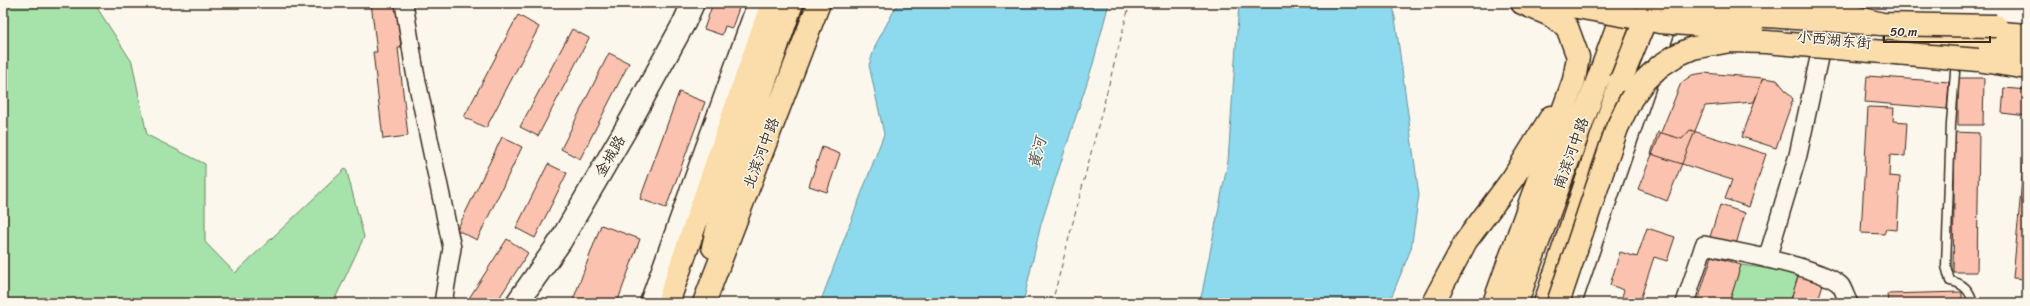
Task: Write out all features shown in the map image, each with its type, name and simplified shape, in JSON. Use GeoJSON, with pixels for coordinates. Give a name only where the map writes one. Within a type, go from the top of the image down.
{"type":"FeatureCollection","features":[{"type":"Feature","properties":{"kind":"main road"},"geometry":{"type":"LineString","coordinates":[[668,303],[772,3]]}},
{"type":"Feature","properties":{"kind":"main road"},"geometry":{"type":"LineString","coordinates":[[700,303],[725,197],[792,3]]}},
{"type":"Feature","properties":{"kind":"main road","name":"北滨河中路"},"geometry":{"type":"LineString","coordinates":[[704,303],[819,3]]}},
{"type":"Feature","properties":{"kind":"main road"},"geometry":{"type":"LineString","coordinates":[[1494,303],[1574,80],[1578,57],[1567,27],[1550,15],[1522,3]]}},
{"type":"Feature","properties":{"kind":"main road"},"geometry":{"type":"LineString","coordinates":[[1549,3],[1660,22],[2027,36]]}},
{"type":"Feature","properties":{"kind":"main road","name":"南滨河中路"},"geometry":{"type":"LineString","coordinates":[[1517,303],[1626,3]]}},
{"type":"Feature","properties":{"kind":"main road","name":"南滨河中路"},"geometry":{"type":"LineString","coordinates":[[1545,303],[1621,80],[1652,3]]}},
{"type":"Feature","properties":{"kind":"main road"},"geometry":{"type":"LineString","coordinates":[[1670,3],[1751,15],[1888,31],[2027,52]]}},
{"type":"Feature","properties":{"kind":"main road"},"geometry":{"type":"LineString","coordinates":[[1803,3],[1978,60]]}},
{"type":"Feature","properties":{"kind":"main road"},"geometry":{"type":"LineString","coordinates":[[1820,43],[1888,31],[1996,26],[2027,22]]}},
{"type":"Feature","properties":{"kind":"main road"},"geometry":{"type":"LineString","coordinates":[[1558,303],[1617,128],[1631,99],[1646,80],[1660,66],[1677,55],[1700,46],[1730,41],[1820,43],[1978,60],[2027,68]]}},
{"type":"Feature","properties":{"kind":"main road"},"geometry":{"type":"LineString","coordinates":[[1433,303],[1466,241],[1513,178],[1574,80]]}},
{"type":"Feature","properties":{"kind":"street"},"geometry":{"type":"LineString","coordinates":[[404,3],[414,72],[452,248],[442,303]]}},
{"type":"Feature","properties":{"kind":"street","name":"金城路"},"geometry":{"type":"LineString","coordinates":[[517,303],[560,242],[627,127],[684,23],[693,3]]}},
{"type":"Feature","properties":{"kind":"street"},"geometry":{"type":"LineString","coordinates":[[651,303],[759,3]]}},
{"type":"Feature","properties":{"kind":"street"},"geometry":{"type":"LineString","coordinates":[[1570,303],[1665,26],[1676,3]]}},
{"type":"Feature","properties":{"kind":"street","name":"小西湖东街"},"geometry":{"type":"LineString","coordinates":[[1794,3],[1932,25],[2027,31]]}},
{"type":"Feature","properties":{"kind":"street","name":"小西湖东街"},"geometry":{"type":"LineString","coordinates":[[1665,26],[1820,43],[1957,51],[2027,57]]}},
{"type":"Feature","properties":{"kind":"street"},"geometry":{"type":"LineString","coordinates":[[1767,258],[1798,155],[1820,43]]}},
{"type":"Feature","properties":{"kind":"street"},"geometry":{"type":"LineString","coordinates":[[1684,303],[1704,245],[1767,258],[1827,276],[1841,286],[1849,303]]}},
{"type":"Feature","properties":{"kind":"lane"},"geometry":{"type":"LineString","coordinates":[[1957,51],[1951,124],[1946,266],[1950,281],[1957,282],[1969,290],[1973,303]]}},
{"type":"Feature","properties":{"kind":"green space"},"geometry":{"type":"Polygon","coordinates":[[[3,3],[94,3],[132,62],[147,135],[205,164],[205,242],[235,273],[346,168],[364,237],[333,303],[3,303],[3,3]]]}},
{"type":"Feature","properties":{"kind":"green space"},"geometry":{"type":"Polygon","coordinates":[[[1741,265],[1799,273],[1790,303],[1729,303],[1741,265]]]}},
{"type":"Feature","properties":{"kind":"water","name":"黄河"},"geometry":{"type":"Polygon","coordinates":[[[898,3],[1109,3],[1093,64],[1041,224],[1023,303],[820,303],[884,134],[869,65],[876,44],[898,3]]]}},
{"type":"Feature","properties":{"kind":"water"},"geometry":{"type":"Polygon","coordinates":[[[1239,3],[1393,3],[1419,195],[1411,249],[1389,303],[1199,303],[1228,161],[1239,3]]]}},
{"type":"Feature","properties":{"kind":"building"},"geometry":{"type":"Polygon","coordinates":[[[371,3],[396,3],[401,48],[398,48],[408,136],[383,139],[373,52],[377,52],[371,3]]]}},
{"type":"Feature","properties":{"kind":"building"},"geometry":{"type":"Polygon","coordinates":[[[713,3],[740,5],[732,28],[725,26],[722,35],[704,29],[713,3]]]}},
{"type":"Feature","properties":{"kind":"building"},"geometry":{"type":"Polygon","coordinates":[[[518,15],[539,27],[486,128],[464,117],[518,15]]]}},
{"type":"Feature","properties":{"kind":"building"},"geometry":{"type":"Polygon","coordinates":[[[572,29],[589,38],[538,136],[520,127],[572,29]]]}},
{"type":"Feature","properties":{"kind":"building"},"geometry":{"type":"Polygon","coordinates":[[[609,53],[629,63],[580,159],[561,149],[609,53]]]}},
{"type":"Feature","properties":{"kind":"building"},"geometry":{"type":"Polygon","coordinates":[[[1704,73],[1763,78],[1754,102],[1705,106],[1667,201],[1638,189],[1681,83],[1692,75],[1704,73]]]}},
{"type":"Feature","properties":{"kind":"building"},"geometry":{"type":"Polygon","coordinates":[[[1867,76],[1949,82],[1947,109],[1865,102],[1867,76]]]}},
{"type":"Feature","properties":{"kind":"building"},"geometry":{"type":"Polygon","coordinates":[[[1763,78],[1777,80],[1793,99],[1776,148],[1742,137],[1763,78]]]}},
{"type":"Feature","properties":{"kind":"building"},"geometry":{"type":"Polygon","coordinates":[[[1958,78],[1984,78],[1983,125],[1958,125],[1958,78]]]}},
{"type":"Feature","properties":{"kind":"building"},"geometry":{"type":"Polygon","coordinates":[[[2004,88],[2027,90],[2027,116],[2002,113],[2004,88]]]}},
{"type":"Feature","properties":{"kind":"building"},"geometry":{"type":"Polygon","coordinates":[[[679,92],[705,102],[666,208],[640,199],[679,92]]]}},
{"type":"Feature","properties":{"kind":"building"},"geometry":{"type":"Polygon","coordinates":[[[1868,107],[1894,108],[1893,121],[1907,122],[1905,156],[1890,155],[1889,176],[1900,177],[1897,230],[1886,229],[1884,234],[1861,233],[1868,107]]]}},
{"type":"Feature","properties":{"kind":"building"},"geometry":{"type":"Polygon","coordinates":[[[1690,130],[1766,154],[1749,207],[1725,199],[1732,180],[1651,154],[1658,132],[1682,139],[1690,130]]]}},
{"type":"Feature","properties":{"kind":"building"},"geometry":{"type":"Polygon","coordinates":[[[1955,132],[1979,133],[1977,272],[1953,272],[1955,132]]]}},
{"type":"Feature","properties":{"kind":"building"},"geometry":{"type":"Polygon","coordinates":[[[2027,135],[2027,279],[2013,278],[2027,135]]]}},
{"type":"Feature","properties":{"kind":"building"},"geometry":{"type":"Polygon","coordinates":[[[502,137],[522,147],[477,240],[457,230],[502,137]]]}},
{"type":"Feature","properties":{"kind":"building"},"geometry":{"type":"Polygon","coordinates":[[[822,147],[840,154],[827,192],[809,186],[822,147]]]}},
{"type":"Feature","properties":{"kind":"building"},"geometry":{"type":"Polygon","coordinates":[[[548,164],[567,173],[535,238],[516,228],[548,164]]]}},
{"type":"Feature","properties":{"kind":"building"},"geometry":{"type":"Polygon","coordinates":[[[1720,205],[1745,213],[1735,248],[1709,240],[1720,205]]]}},
{"type":"Feature","properties":{"kind":"building"},"geometry":{"type":"Polygon","coordinates":[[[601,225],[640,239],[617,303],[572,303],[601,225]]]}},
{"type":"Feature","properties":{"kind":"building"},"geometry":{"type":"Polygon","coordinates":[[[1647,228],[1675,237],[1667,261],[1654,257],[1639,303],[1620,303],[1624,290],[1610,285],[1620,252],[1637,257],[1647,228]]]}},
{"type":"Feature","properties":{"kind":"building"},"geometry":{"type":"Polygon","coordinates":[[[507,239],[528,253],[496,303],[466,303],[507,239]]]}},
{"type":"Feature","properties":{"kind":"building"},"geometry":{"type":"Polygon","coordinates":[[[1712,256],[1741,265],[1729,303],[1697,303],[1712,256]]]}},
{"type":"Feature","properties":{"kind":"building"},"geometry":{"type":"Polygon","coordinates":[[[1799,273],[1824,281],[1817,303],[1790,303],[1799,273]]]}},
{"type":"Feature","properties":{"kind":"building"},"geometry":{"type":"Polygon","coordinates":[[[2027,279],[2027,303],[2025,303],[2027,279]]]}},
{"type":"Feature","properties":{"kind":"building"},"geometry":{"type":"Polygon","coordinates":[[[1962,292],[1962,303],[1888,303],[1887,294],[1962,292]]]}},
{"type":"Feature","properties":{"kind":"ferry route"},"geometry":{"type":"LineString","coordinates":[[1052,303],[1130,3]]}}]}
